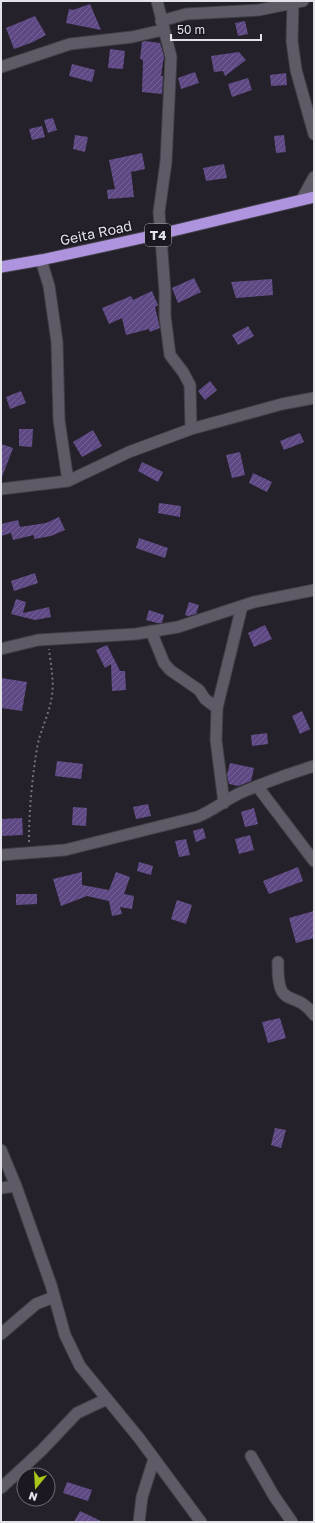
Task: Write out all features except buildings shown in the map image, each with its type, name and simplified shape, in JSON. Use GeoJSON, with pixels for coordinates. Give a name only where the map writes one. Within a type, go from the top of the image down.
{"type":"FeatureCollection","features":[{"type":"Feature","properties":{"kind":"highway","name":"Geita Road"},"geometry":{"type":"LineString","coordinates":[[1,267],[41,260],[160,234],[314,197]]}},
{"type":"Feature","properties":{"kind":"street"},"geometry":{"type":"LineString","coordinates":[[157,1],[171,57],[166,162],[159,212],[165,292],[166,336],[170,355],[183,372],[190,385],[191,429]]}},
{"type":"Feature","properties":{"kind":"street"},"geometry":{"type":"LineString","coordinates":[[1,68],[70,44],[132,37],[186,14],[259,10],[298,2],[292,41],[296,70],[314,134]]}},
{"type":"Feature","properties":{"kind":"street"},"geometry":{"type":"LineString","coordinates":[[302,200],[314,177]]}},
{"type":"Feature","properties":{"kind":"street"},"geometry":{"type":"LineString","coordinates":[[41,260],[49,286],[57,342],[59,412],[68,482]]}},
{"type":"Feature","properties":{"kind":"street"},"geometry":{"type":"LineString","coordinates":[[1,489],[68,482],[129,452],[191,429],[282,404],[314,398]]}},
{"type":"Feature","properties":{"kind":"street"},"geometry":{"type":"LineString","coordinates":[[1,649],[48,640],[151,631],[178,627],[242,606],[314,590]]}},
{"type":"Feature","properties":{"kind":"street"},"geometry":{"type":"LineString","coordinates":[[224,803],[216,740],[217,708],[242,606]]}},
{"type":"Feature","properties":{"kind":"street"},"geometry":{"type":"LineString","coordinates":[[151,631],[164,663],[170,670],[199,690],[205,699],[217,708]]}},
{"type":"Feature","properties":{"kind":"street"},"geometry":{"type":"LineString","coordinates":[[1,856],[65,850],[98,843],[197,817],[257,786],[279,777],[314,766]]}},
{"type":"Feature","properties":{"kind":"street"},"geometry":{"type":"LineString","coordinates":[[257,786],[314,861]]}},
{"type":"Feature","properties":{"kind":"street"},"geometry":{"type":"LineString","coordinates":[[278,962],[278,980],[281,992],[287,998],[310,1004],[314,1015]]}},
{"type":"Feature","properties":{"kind":"street"},"geometry":{"type":"LineString","coordinates":[[1,1150],[16,1186],[54,1296],[65,1335],[80,1366],[154,1459],[201,1522]]}},
{"type":"Feature","properties":{"kind":"street"},"geometry":{"type":"LineString","coordinates":[[1,1188],[16,1186]]}},
{"type":"Feature","properties":{"kind":"street"},"geometry":{"type":"LineString","coordinates":[[1,1334],[36,1304],[54,1296]]}},
{"type":"Feature","properties":{"kind":"street"},"geometry":{"type":"LineString","coordinates":[[1,1488],[42,1450],[77,1413],[107,1399]]}},
{"type":"Feature","properties":{"kind":"street"},"geometry":{"type":"LineString","coordinates":[[251,1456],[274,1496],[292,1522]]}},
{"type":"Feature","properties":{"kind":"street"},"geometry":{"type":"LineString","coordinates":[[139,1522],[142,1497],[154,1459]]}},
{"type":"Feature","properties":{"kind":"path"},"geometry":{"type":"LineString","coordinates":[[29,853],[30,802],[37,747],[42,724],[51,701],[52,690],[53,678],[48,640]]}}]}
